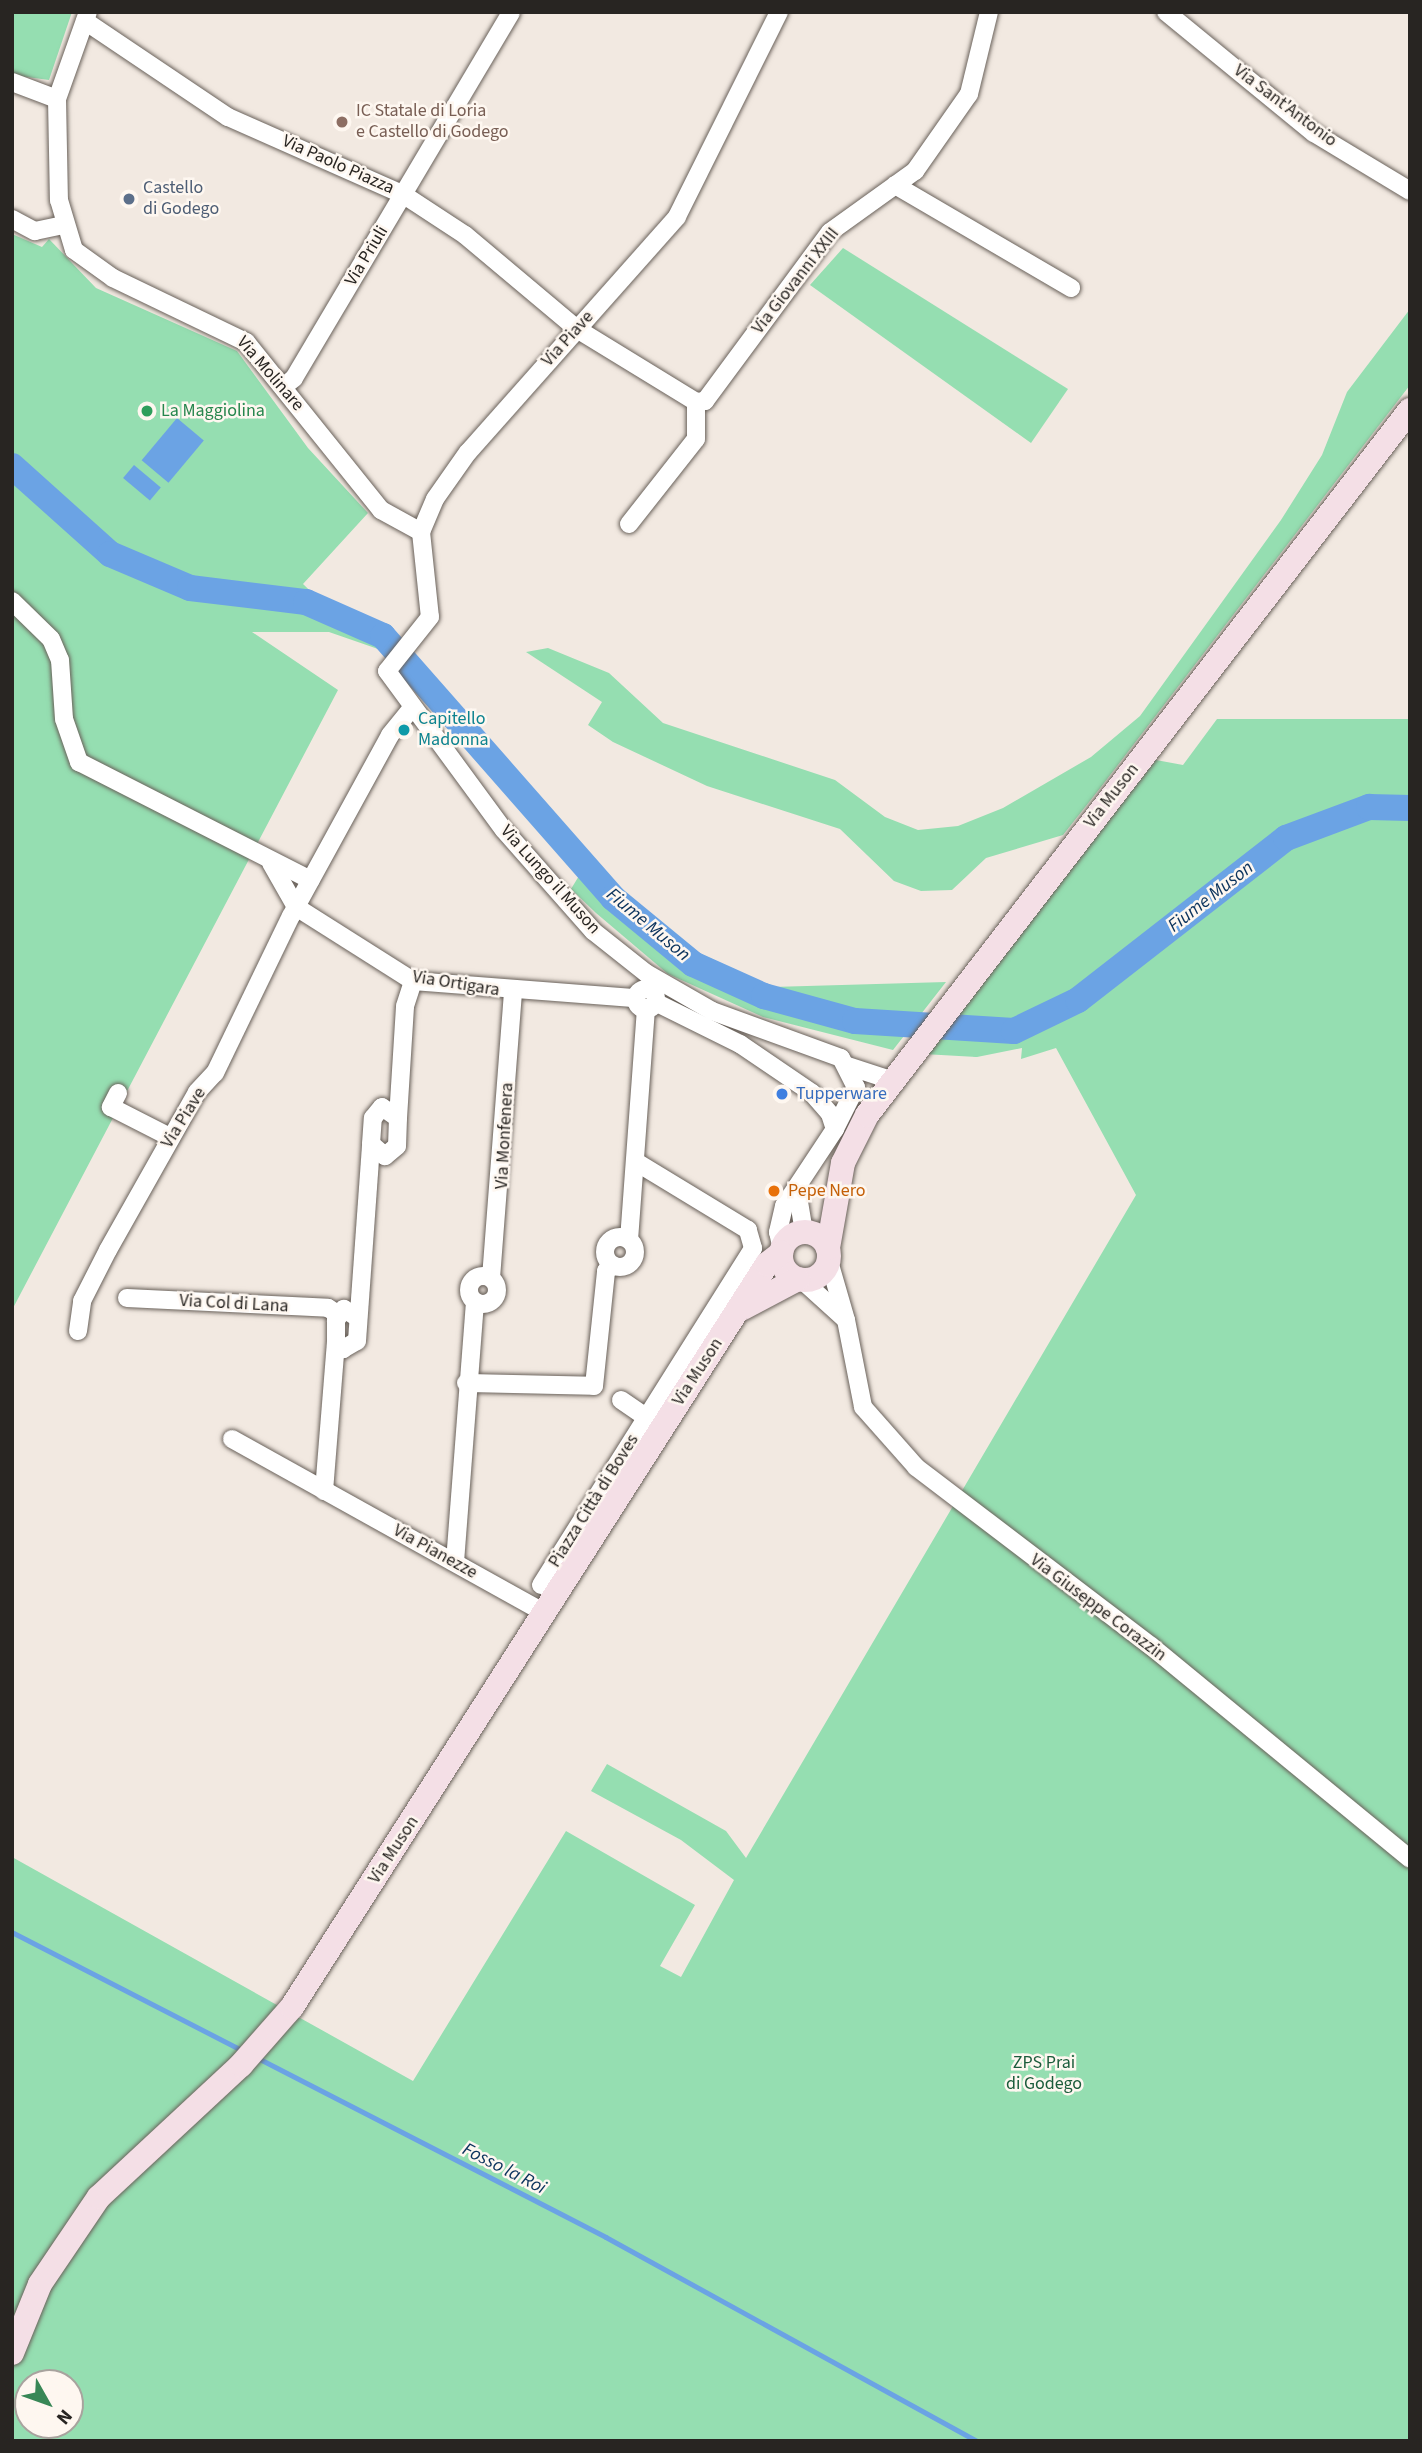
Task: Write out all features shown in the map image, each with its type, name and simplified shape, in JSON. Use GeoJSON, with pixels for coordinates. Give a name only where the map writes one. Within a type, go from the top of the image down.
{"type":"FeatureCollection","features":[{"type":"Feature","properties":{"kind":"main road","name":"Via Muson"},"geometry":{"type":"LineString","coordinates":[[737,1312],[800,1279],[820,1275],[828,1254],[834,1194],[851,1141],[914,1054],[1410,410]]}},
{"type":"Feature","properties":{"kind":"main road","name":"Via Muson"},"geometry":{"type":"LineString","coordinates":[[12,2353],[40,2284],[86,2214],[249,2056],[318,1969],[545,1614],[575,1548],[654,1423],[782,1251],[806,1232],[834,1194]]}},
{"type":"Feature","properties":{"kind":"main road"},"geometry":{"type":"LineString","coordinates":[[806,1232],[828,1254]]}},
{"type":"Feature","properties":{"kind":"main road"},"geometry":{"type":"LineString","coordinates":[[782,1251],[785,1269],[800,1279]]}},
{"type":"Feature","properties":{"kind":"street","name":"Via Priuli"},"geometry":{"type":"LineString","coordinates":[[283,387],[294,378],[511,12]]}},
{"type":"Feature","properties":{"kind":"street","name":"Via Piave"},"geometry":{"type":"LineString","coordinates":[[421,532],[468,452],[677,217],[779,12]]}},
{"type":"Feature","properties":{"kind":"street","name":"Via Giovanni XXIII"},"geometry":{"type":"LineString","coordinates":[[696,402],[705,401],[830,232],[915,171],[969,94],[989,12]]}},
{"type":"Feature","properties":{"kind":"street","name":"Via Sant'Antonio"},"geometry":{"type":"LineString","coordinates":[[1166,12],[1314,133],[1410,191]]}},
{"type":"Feature","properties":{"kind":"street","name":"Via Paolo Piazza"},"geometry":{"type":"LineString","coordinates":[[57,99],[86,17],[228,117],[404,195],[465,235],[578,329]]}},
{"type":"Feature","properties":{"kind":"street"},"geometry":{"type":"LineString","coordinates":[[12,82],[57,99]]}},
{"type":"Feature","properties":{"kind":"street","name":"Via Molinare"},"geometry":{"type":"LineString","coordinates":[[57,99],[54,123],[63,225],[74,250],[91,265],[235,334],[283,387],[381,510],[421,532]]}},
{"type":"Feature","properties":{"kind":"street"},"geometry":{"type":"LineString","coordinates":[[895,185],[1071,288]]}},
{"type":"Feature","properties":{"kind":"street"},"geometry":{"type":"LineString","coordinates":[[12,219],[35,231],[63,225]]}},
{"type":"Feature","properties":{"kind":"street"},"geometry":{"type":"LineString","coordinates":[[578,329],[696,402],[696,439],[629,524]]}},
{"type":"Feature","properties":{"kind":"street","name":"Via Lungo il Muson"},"geometry":{"type":"LineString","coordinates":[[421,532],[430,617],[423,633],[390,664],[392,684],[550,886],[615,949],[712,1011],[848,1066],[894,1081]]}},
{"type":"Feature","properties":{"kind":"street"},"geometry":{"type":"LineString","coordinates":[[12,601],[51,639],[60,660],[64,719],[79,762],[269,862],[311,880]]}},
{"type":"Feature","properties":{"kind":"street","name":"Via Piave"},"geometry":{"type":"LineString","coordinates":[[78,1331],[82,1301],[170,1137],[215,1073],[296,906],[411,709]]}},
{"type":"Feature","properties":{"kind":"street"},"geometry":{"type":"LineString","coordinates":[[269,862],[296,906]]}},
{"type":"Feature","properties":{"kind":"street","name":"Via Ortigara"},"geometry":{"type":"LineString","coordinates":[[296,906],[413,981],[513,993],[646,1003]]}},
{"type":"Feature","properties":{"kind":"street"},"geometry":{"type":"LineString","coordinates":[[378,1150],[397,1146],[395,1107],[405,1006],[413,981]]}},
{"type":"Feature","properties":{"kind":"street","name":"Via Monfenera"},"geometry":{"type":"LineString","coordinates":[[455,1562],[466,1383],[475,1302],[469,1294],[473,1278],[491,1278],[513,993]]}},
{"type":"Feature","properties":{"kind":"street"},"geometry":{"type":"LineString","coordinates":[[466,1383],[597,1383],[606,1270],[612,1265],[631,1262],[629,1240],[638,1163],[646,1003],[701,1020],[801,1084],[824,1104],[835,1129]]}},
{"type":"Feature","properties":{"kind":"street"},"geometry":{"type":"LineString","coordinates":[[782,1251],[778,1232],[784,1206],[797,1190],[855,1093],[848,1066]]}},
{"type":"Feature","properties":{"kind":"street"},"geometry":{"type":"LineString","coordinates":[[118,1093],[111,1107],[170,1137]]}},
{"type":"Feature","properties":{"kind":"street"},"geometry":{"type":"LineString","coordinates":[[324,1491],[331,1368],[340,1345],[357,1341],[352,1310],[370,1168],[378,1150],[373,1118],[395,1107]]}},
{"type":"Feature","properties":{"kind":"street","name":"Piazza Città di Boves"},"geometry":{"type":"LineString","coordinates":[[597,1383],[654,1423],[753,1248],[752,1236],[638,1163]]}},
{"type":"Feature","properties":{"kind":"street"},"geometry":{"type":"LineString","coordinates":[[797,1190],[806,1232]]}},
{"type":"Feature","properties":{"kind":"street","name":"Via Giuseppe Corazzin"},"geometry":{"type":"LineString","coordinates":[[828,1254],[846,1320],[863,1407],[916,1467],[1151,1646],[1410,1859]]}},
{"type":"Feature","properties":{"kind":"street"},"geometry":{"type":"LineString","coordinates":[[800,1279],[846,1320]]}},
{"type":"Feature","properties":{"kind":"street","name":"Via Col di Lana"},"geometry":{"type":"LineString","coordinates":[[127,1298],[352,1310]]}},
{"type":"Feature","properties":{"kind":"street","name":"Via Pianezze"},"geometry":{"type":"LineString","coordinates":[[232,1439],[545,1614]]}},
{"type":"Feature","properties":{"kind":"street","name":"Piazza Città di Boves"},"geometry":{"type":"LineString","coordinates":[[541,1585],[575,1548]]}},
{"type":"Feature","properties":{"kind":"green space"},"geometry":{"type":"Polygon","coordinates":[[[12,12],[72,12],[49,80],[12,75],[12,12]]]}},
{"type":"Feature","properties":{"kind":"green space"},"geometry":{"type":"Polygon","coordinates":[[[12,234],[42,247],[49,239],[96,288],[237,351],[308,448],[368,513],[303,584],[331,611],[380,625],[396,637],[378,649],[329,632],[252,632],[338,690],[12,1310],[12,234]]]}},
{"type":"Feature","properties":{"kind":"green space"},"geometry":{"type":"Polygon","coordinates":[[[843,248],[1068,389],[1031,443],[810,285],[843,248]]]}},
{"type":"Feature","properties":{"kind":"green space"},"geometry":{"type":"Polygon","coordinates":[[[1410,309],[1410,385],[1101,787],[1063,835],[986,858],[952,890],[921,891],[894,881],[840,829],[707,786],[613,742],[588,725],[602,702],[526,652],[548,648],[609,673],[663,723],[835,780],[885,817],[918,830],[958,826],[1003,808],[1091,757],[1140,716],[1281,520],[1322,455],[1347,392],[1410,309]]]}},
{"type":"Feature","properties":{"kind":"green space","name":"ZPS Prai di Godego"},"geometry":{"type":"Polygon","coordinates":[[[1217,719],[1410,719],[1410,2441],[12,2441],[12,1857],[413,2081],[566,1831],[695,1905],[660,1966],[681,1977],[734,1880],[681,1840],[591,1791],[607,1764],[726,1831],[746,1858],[1136,1195],[1056,1048],[1021,1059],[1022,1048],[977,1057],[923,1054],[1156,760],[1183,765],[1217,719]]]}},
{"type":"Feature","properties":{"kind":"green space"},"geometry":{"type":"Polygon","coordinates":[[[585,866],[622,917],[772,987],[946,982],[893,1050],[763,1017],[668,974],[596,913],[571,889],[585,866]]]}},
{"type":"Feature","properties":{"kind":"water"},"geometry":{"type":"Polygon","coordinates":[[[177,418],[204,440],[168,483],[142,460],[177,418]]]}},
{"type":"Feature","properties":{"kind":"water"},"geometry":{"type":"Polygon","coordinates":[[[134,465],[161,487],[150,501],[123,478],[134,465]]]}},
{"type":"Feature","properties":{"kind":"waterway","name":"Fiume Muson"},"geometry":{"type":"LineString","coordinates":[[12,466],[110,554],[190,588],[306,602],[383,636],[613,898],[693,964],[764,996],[855,1021],[1014,1031],[1078,1000],[1286,838],[1369,807],[1410,808]]}},
{"type":"Feature","properties":{"kind":"waterway","name":"Fosso la Roi"},"geometry":{"type":"LineString","coordinates":[[12,1932],[244,2051]]}},
{"type":"Feature","properties":{"kind":"waterway","name":"Fosso la Roi"},"geometry":{"type":"LineString","coordinates":[[258,2058],[606,2237],[977,2441]]}},
{"type":"Feature","properties":{"kind":"place","name":"IC Statale di Loria e Castello di Godego"},"geometry":{"type":"Point","coordinates":[342,122]}},
{"type":"Feature","properties":{"kind":"place","name":"Castello di Godego"},"geometry":{"type":"Point","coordinates":[129,199]}},
{"type":"Feature","properties":{"kind":"place","name":"La Maggiolina"},"geometry":{"type":"Point","coordinates":[147,411]}},
{"type":"Feature","properties":{"kind":"place","name":"Capitello Madonna"},"geometry":{"type":"Point","coordinates":[404,730]}},
{"type":"Feature","properties":{"kind":"place","name":"Tupperware"},"geometry":{"type":"Point","coordinates":[782,1094]}},
{"type":"Feature","properties":{"kind":"place","name":"Pepe Nero"},"geometry":{"type":"Point","coordinates":[774,1191]}}]}
